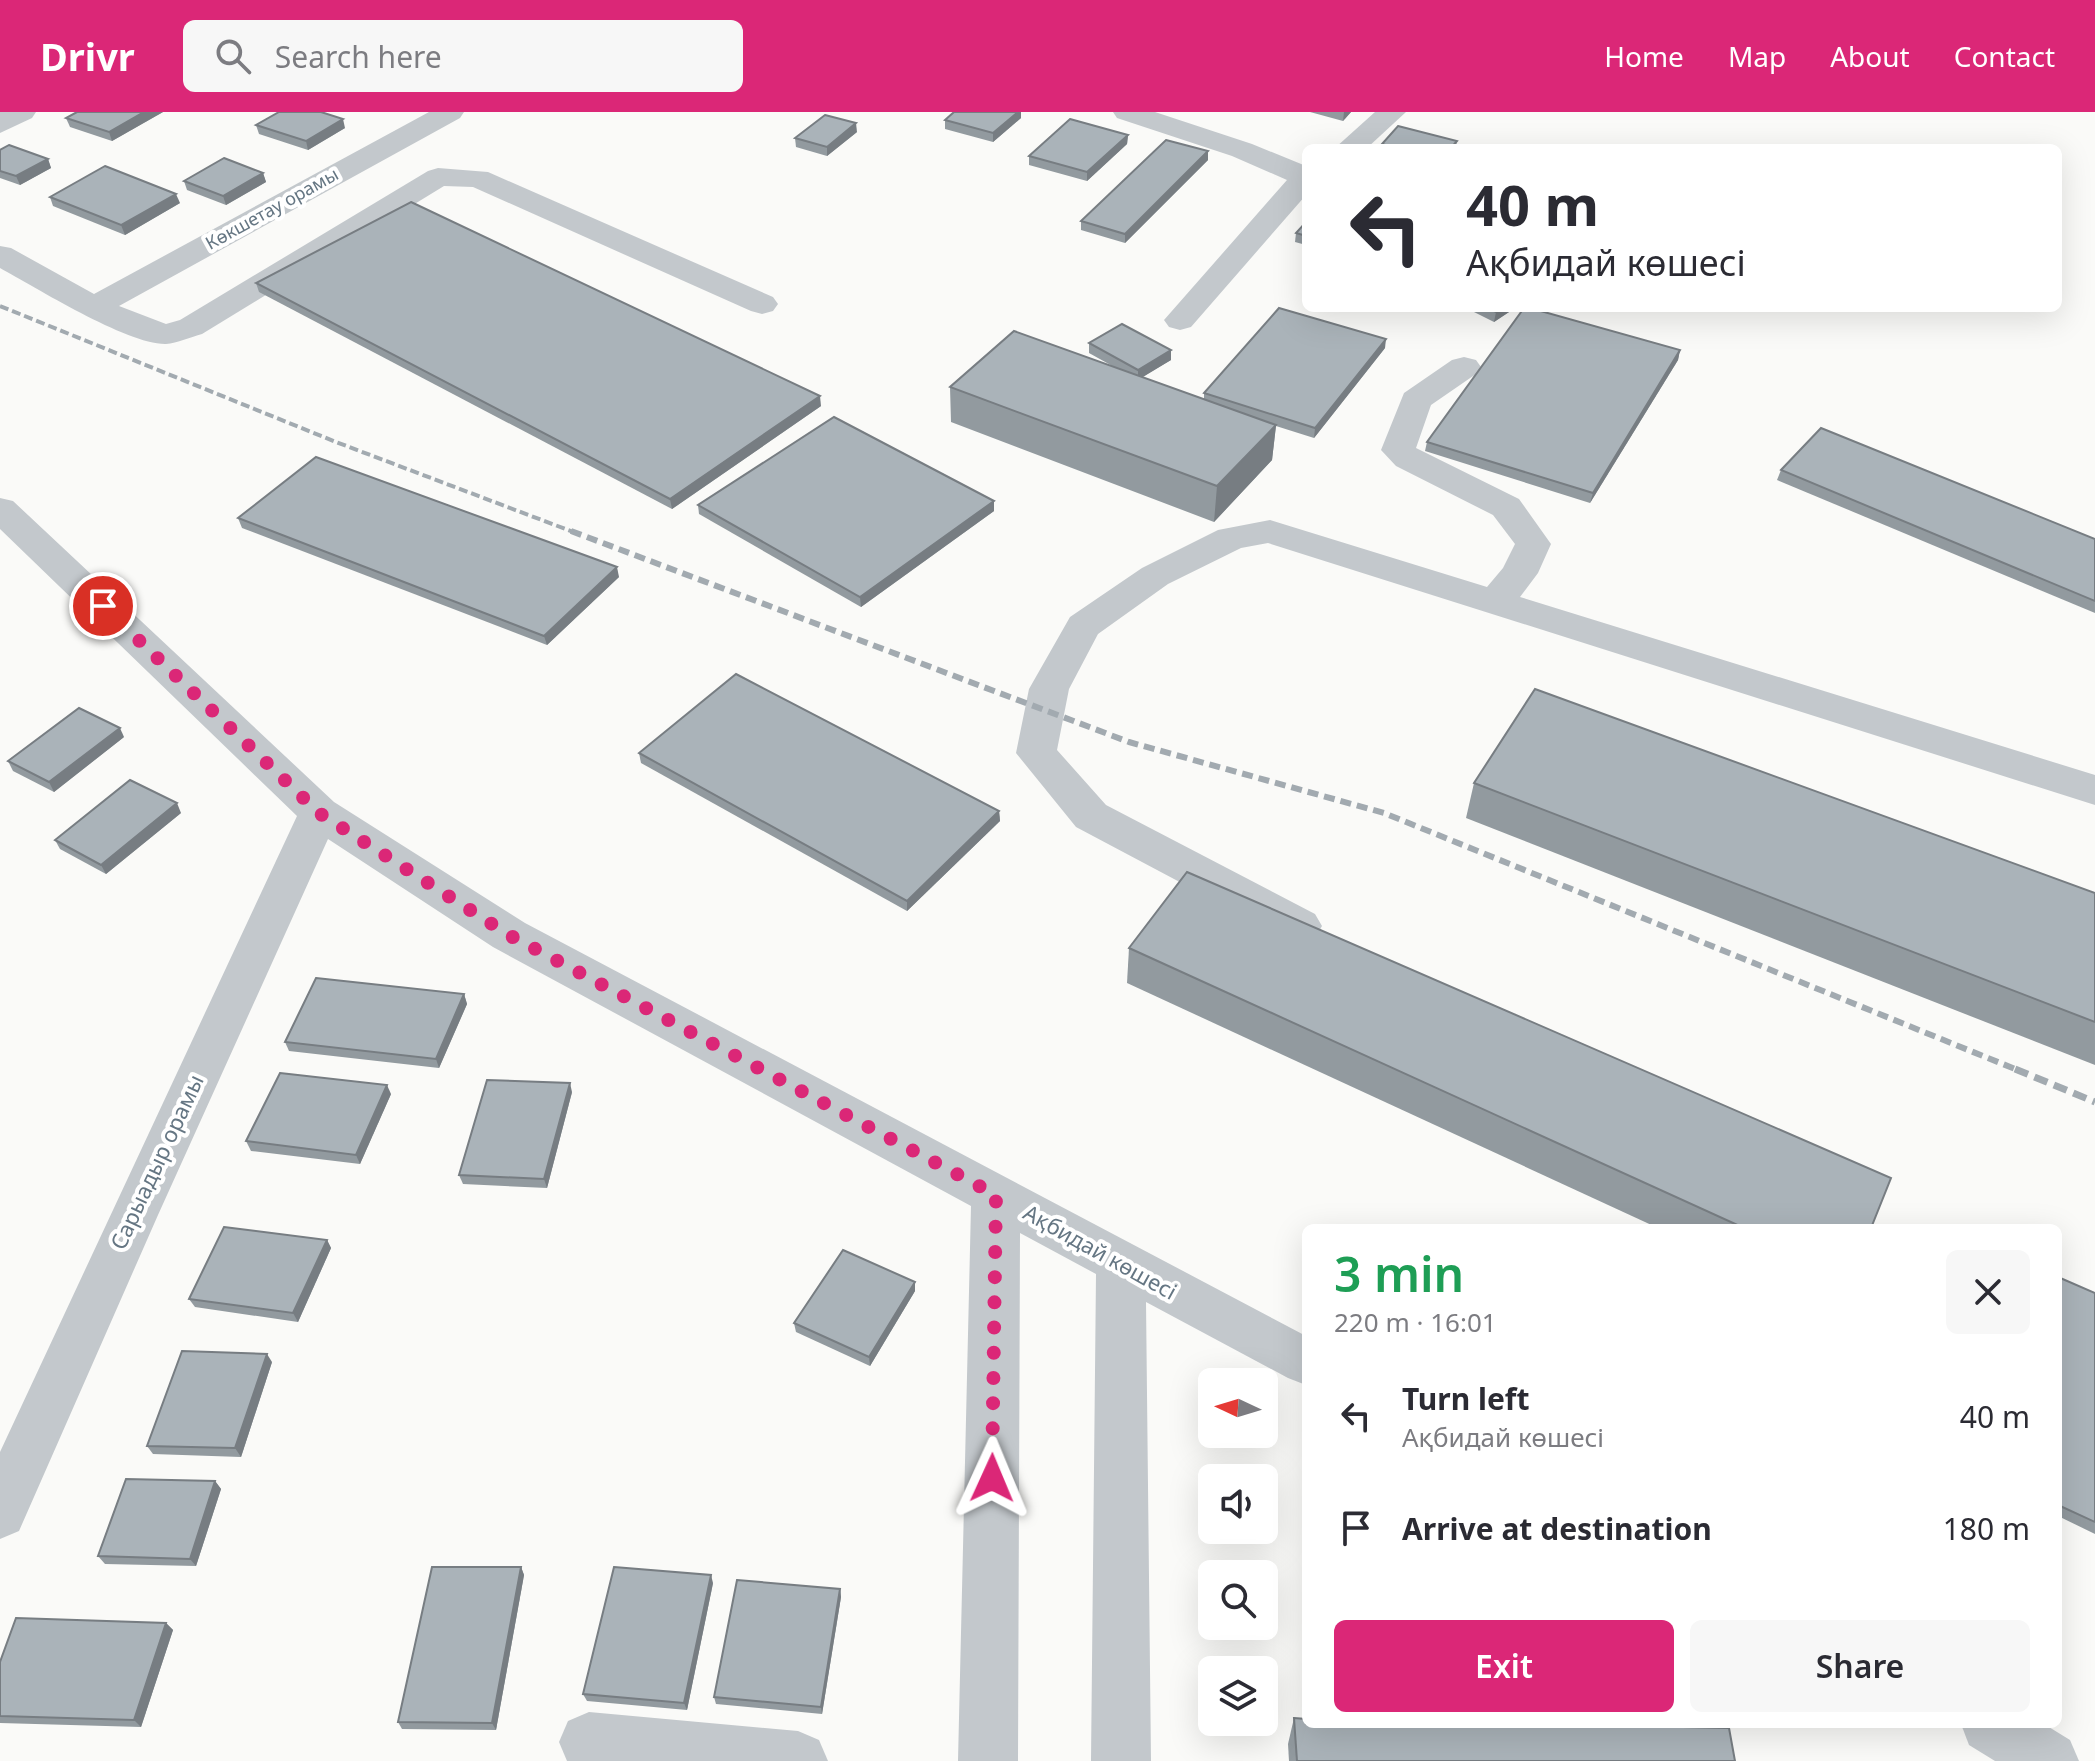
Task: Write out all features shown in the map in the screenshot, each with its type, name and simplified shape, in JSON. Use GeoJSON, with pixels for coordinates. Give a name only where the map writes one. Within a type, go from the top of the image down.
{"type":"FeatureCollection","features":[{"type":"Feature","properties":{"kind":"street"},"geometry":{"type":"LineString","coordinates":[[0,124],[22,112]]}},
{"type":"Feature","properties":{"kind":"street","name":"Көкшетау орамы"},"geometry":{"type":"LineString","coordinates":[[94,307],[450,112]]}},
{"type":"Feature","properties":{"kind":"street"},"geometry":{"type":"LineString","coordinates":[[1127,112],[1242,150],[1302,175]]}},
{"type":"Feature","properties":{"kind":"street"},"geometry":{"type":"LineString","coordinates":[[1354,144],[1392,112]]}},
{"type":"Feature","properties":{"kind":"street"},"geometry":{"type":"LineString","coordinates":[[0,255],[94,307],[165,334],[191,327],[438,177],[478,178],[762,304]]}},
{"type":"Feature","properties":{"kind":"street"},"geometry":{"type":"LineString","coordinates":[[1180,320],[1302,182]]}},
{"type":"Feature","properties":{"kind":"street"},"geometry":{"type":"LineString","coordinates":[[1464,367],[1416,400],[1398,450],[1408,459],[1506,507],[1533,544],[1519,573],[1495,602]]}},
{"type":"Feature","properties":{"kind":"street","name":"Ақбидай көшесі"},"geometry":{"type":"LineString","coordinates":[[0,509],[319,813],[509,935],[1302,1360]]}},
{"type":"Feature","properties":{"kind":"street"},"geometry":{"type":"LineString","coordinates":[[1338,943],[1091,816],[1036,753],[1049,689],[1083,626],[1155,576],[1231,538],[1270,531],[2095,790]]}},
{"type":"Feature","properties":{"kind":"street","name":"Сарыадыр орамы"},"geometry":{"type":"LineString","coordinates":[[0,1513],[133,1215],[319,813]]}},
{"type":"Feature","properties":{"kind":"street"},"geometry":{"type":"LineString","coordinates":[[988,1761],[996,1195]]}},
{"type":"Feature","properties":{"kind":"street"},"geometry":{"type":"LineString","coordinates":[[1121,1264],[1121,1761]]}},
{"type":"Feature","properties":{"kind":"street"},"geometry":{"type":"LineString","coordinates":[[1996,1728],[2048,1761]]}},
{"type":"Feature","properties":{"kind":"street"},"geometry":{"type":"LineString","coordinates":[[589,1742],[798,1761]]}},
{"type":"Feature","properties":{"kind":"building"},"geometry":{"type":"Polygon","coordinates":[[[77,112],[144,112],[109,132],[66,118],[77,112]]]}},
{"type":"Feature","properties":{"kind":"building"},"geometry":{"type":"Polygon","coordinates":[[[279,112],[321,112],[343,119],[306,141],[256,125],[279,112]]]}},
{"type":"Feature","properties":{"kind":"building"},"geometry":{"type":"Polygon","coordinates":[[[954,112],[1018,112],[993,133],[945,120],[954,112]]]}},
{"type":"Feature","properties":{"kind":"building"},"geometry":{"type":"Polygon","coordinates":[[[825,115],[856,123],[827,147],[795,138],[825,115]]]}},
{"type":"Feature","properties":{"kind":"building"},"geometry":{"type":"Polygon","coordinates":[[[1070,119],[1128,135],[1087,172],[1029,156],[1070,119]]]}},
{"type":"Feature","properties":{"kind":"building"},"geometry":{"type":"Polygon","coordinates":[[[1398,126],[1457,141],[1454,144],[1382,144],[1398,126]]]}},
{"type":"Feature","properties":{"kind":"building"},"geometry":{"type":"Polygon","coordinates":[[[1166,140],[1208,151],[1125,234],[1081,221],[1166,140]]]}},
{"type":"Feature","properties":{"kind":"building"},"geometry":{"type":"Polygon","coordinates":[[[9,145],[48,159],[16,176],[0,171],[0,150],[9,145]]]}},
{"type":"Feature","properties":{"kind":"building"},"geometry":{"type":"Polygon","coordinates":[[[224,158],[263,173],[223,196],[184,181],[224,158]]]}},
{"type":"Feature","properties":{"kind":"building"},"geometry":{"type":"Polygon","coordinates":[[[105,166],[176,194],[121,225],[50,197],[105,166]]]}},
{"type":"Feature","properties":{"kind":"building"},"geometry":{"type":"Polygon","coordinates":[[[411,202],[820,396],[670,499],[256,283],[411,202]]]}},
{"type":"Feature","properties":{"kind":"building"},"geometry":{"type":"Polygon","coordinates":[[[1279,308],[1386,339],[1315,428],[1204,393],[1279,308]]]}},
{"type":"Feature","properties":{"kind":"building"},"geometry":{"type":"Polygon","coordinates":[[[1521,312],[1544,312],[1680,350],[1593,493],[1427,442],[1521,312]]]}},
{"type":"Feature","properties":{"kind":"building"},"geometry":{"type":"Polygon","coordinates":[[[1122,324],[1171,350],[1138,370],[1089,343],[1122,324]]]}},
{"type":"Feature","properties":{"kind":"building"},"geometry":{"type":"Polygon","coordinates":[[[1014,331],[1276,425],[1217,486],[950,387],[1014,331]]]}},
{"type":"Feature","properties":{"kind":"building"},"geometry":{"type":"Polygon","coordinates":[[[834,417],[994,501],[860,597],[698,505],[834,417]]]}},
{"type":"Feature","properties":{"kind":"building"},"geometry":{"type":"Polygon","coordinates":[[[1821,428],[2095,539],[2095,601],[1781,470],[1821,428]]]}},
{"type":"Feature","properties":{"kind":"building"},"geometry":{"type":"Polygon","coordinates":[[[316,457],[617,567],[544,636],[238,518],[316,457]]]}},
{"type":"Feature","properties":{"kind":"building"},"geometry":{"type":"Polygon","coordinates":[[[736,674],[999,811],[907,901],[639,753],[736,674]]]}},
{"type":"Feature","properties":{"kind":"building"},"geometry":{"type":"Polygon","coordinates":[[[1535,689],[2095,893],[2095,1022],[1474,783],[1535,689]]]}},
{"type":"Feature","properties":{"kind":"building"},"geometry":{"type":"Polygon","coordinates":[[[79,708],[120,728],[49,782],[8,761],[79,708]]]}},
{"type":"Feature","properties":{"kind":"building"},"geometry":{"type":"Polygon","coordinates":[[[130,780],[177,803],[101,865],[55,840],[130,780]]]}},
{"type":"Feature","properties":{"kind":"building"},"geometry":{"type":"Polygon","coordinates":[[[1187,872],[1891,1178],[1873,1224],[1735,1224],[1129,948],[1187,872]]]}},
{"type":"Feature","properties":{"kind":"building"},"geometry":{"type":"Polygon","coordinates":[[[316,978],[464,994],[436,1059],[285,1042],[316,978]]]}},
{"type":"Feature","properties":{"kind":"building"},"geometry":{"type":"Polygon","coordinates":[[[280,1073],[387,1085],[356,1155],[246,1141],[280,1073]]]}},
{"type":"Feature","properties":{"kind":"building"},"geometry":{"type":"Polygon","coordinates":[[[487,1080],[570,1083],[544,1179],[459,1175],[487,1080]]]}},
{"type":"Feature","properties":{"kind":"building"},"geometry":{"type":"Polygon","coordinates":[[[224,1227],[327,1240],[293,1313],[189,1299],[224,1227]]]}},
{"type":"Feature","properties":{"kind":"building"},"geometry":{"type":"Polygon","coordinates":[[[843,1250],[915,1282],[869,1357],[794,1323],[843,1250]]]}},
{"type":"Feature","properties":{"kind":"building"},"geometry":{"type":"Polygon","coordinates":[[[2062,1279],[2095,1293],[2095,1522],[2062,1507],[2062,1279]]]}},
{"type":"Feature","properties":{"kind":"building"},"geometry":{"type":"Polygon","coordinates":[[[182,1351],[267,1354],[235,1448],[147,1446],[182,1351]]]}},
{"type":"Feature","properties":{"kind":"building"},"geometry":{"type":"Polygon","coordinates":[[[126,1479],[215,1481],[190,1559],[98,1556],[126,1479]]]}},
{"type":"Feature","properties":{"kind":"building"},"geometry":{"type":"Polygon","coordinates":[[[432,1567],[521,1567],[492,1723],[398,1722],[432,1567]]]}},
{"type":"Feature","properties":{"kind":"building"},"geometry":{"type":"Polygon","coordinates":[[[614,1567],[711,1575],[684,1703],[583,1694],[614,1567]]]}},
{"type":"Feature","properties":{"kind":"building"},"geometry":{"type":"Polygon","coordinates":[[[737,1580],[840,1589],[821,1707],[714,1697],[737,1580]]]}},
{"type":"Feature","properties":{"kind":"building"},"geometry":{"type":"Polygon","coordinates":[[[16,1618],[166,1623],[134,1720],[0,1716],[0,1662],[16,1618]]]}},
{"type":"Feature","properties":{"kind":"building"},"geometry":{"type":"Polygon","coordinates":[[[1294,1718],[1302,1719],[1302,1728],[1729,1728],[1735,1761],[1297,1761],[1294,1718]]]}},
{"type":"Feature","properties":{"kind":"railway"},"geometry":{"type":"LineString","coordinates":[[0,306],[336,442],[576,533]]}},
{"type":"Feature","properties":{"kind":"railway"},"geometry":{"type":"LineString","coordinates":[[571,531],[1129,742],[1384,813],[2020,1071]]}},
{"type":"Feature","properties":{"kind":"railway"},"geometry":{"type":"LineString","coordinates":[[2015,1069],[2095,1102]]}},
{"type":"Feature","properties":{"kind":"route"},"geometry":{"type":"LineString","coordinates":[[103,606],[319,813],[509,935],[996,1195],[992,1478]]}}]}
